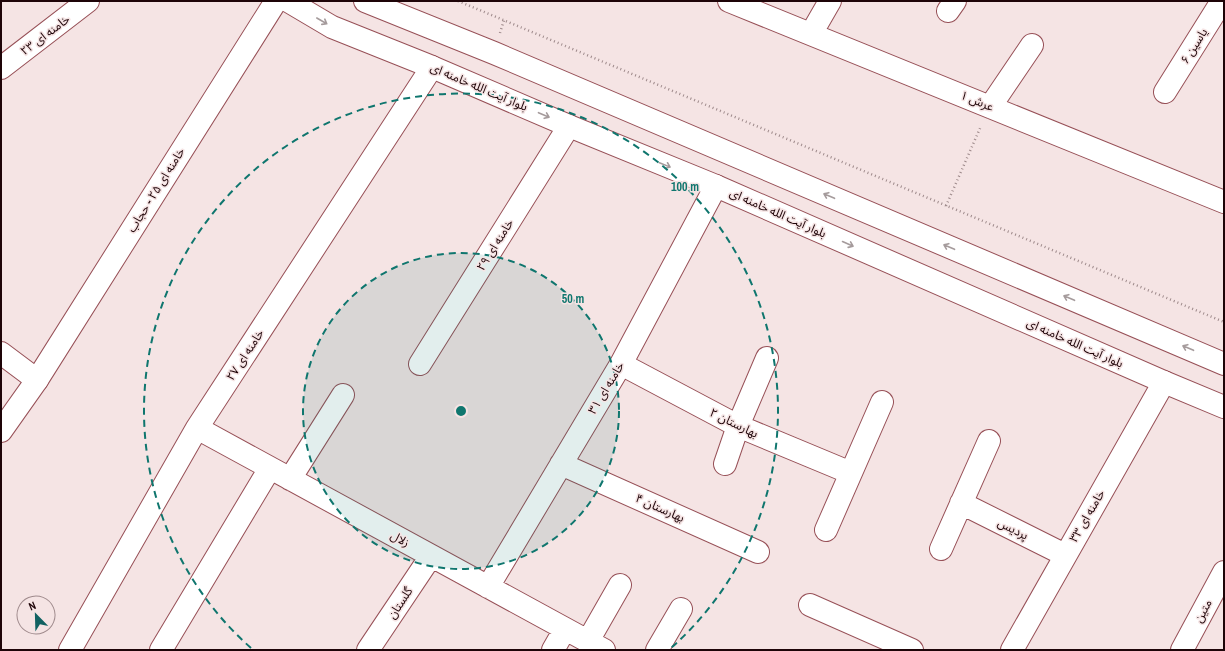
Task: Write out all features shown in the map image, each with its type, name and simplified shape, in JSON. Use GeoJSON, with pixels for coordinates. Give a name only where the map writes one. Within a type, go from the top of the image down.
{"type":"FeatureCollection","features":[{"type":"Feature","properties":{"kind":"street","name":"خامنه ای ۲۳"},"geometry":{"type":"LineString","coordinates":[[1,68],[88,1]]}},
{"type":"Feature","properties":{"kind":"street","name":"خامنه ای ۲۵ - حجاب"},"geometry":{"type":"LineString","coordinates":[[1,431],[37,380],[276,1]]}},
{"type":"Feature","properties":{"kind":"street","name":"بلوار آیت الله خامنه ای"},"geometry":{"type":"LineString","coordinates":[[288,1],[332,27],[432,67],[569,126],[716,186],[1224,407]]}},
{"type":"Feature","properties":{"kind":"street"},"geometry":{"type":"LineString","coordinates":[[365,1],[494,53],[1224,364]]}},
{"type":"Feature","properties":{"kind":"street","name":"عرش ۱"},"geometry":{"type":"LineString","coordinates":[[730,1],[1224,202]]}},
{"type":"Feature","properties":{"kind":"street"},"geometry":{"type":"LineString","coordinates":[[811,34],[830,1]]}},
{"type":"Feature","properties":{"kind":"street","name":"یاسین ۶"},"geometry":{"type":"LineString","coordinates":[[1165,92],[1222,1]]}},
{"type":"Feature","properties":{"kind":"street"},"geometry":{"type":"LineString","coordinates":[[990,106],[1032,45]]}},
{"type":"Feature","properties":{"kind":"street","name":"خامنه ای ۲۷"},"geometry":{"type":"LineString","coordinates":[[70,650],[197,428],[432,67]]}},
{"type":"Feature","properties":{"kind":"street","name":"خامنه ای ۲۹"},"geometry":{"type":"LineString","coordinates":[[420,364],[569,126]]}},
{"type":"Feature","properties":{"kind":"street","name":"خامنه ای ۳۱"},"geometry":{"type":"LineString","coordinates":[[488,587],[620,364],[716,186]]}},
{"type":"Feature","properties":{"kind":"street"},"geometry":{"type":"LineString","coordinates":[[1,353],[37,380]]}},
{"type":"Feature","properties":{"kind":"street"},"geometry":{"type":"LineString","coordinates":[[725,464],[738,426],[767,358]]}},
{"type":"Feature","properties":{"kind":"street","name":"بهارستان ۲"},"geometry":{"type":"LineString","coordinates":[[620,364],[738,426],[852,473]]}},
{"type":"Feature","properties":{"kind":"street","name":"خامنه ای ۳۳"},"geometry":{"type":"LineString","coordinates":[[1012,650],[1164,382]]}},
{"type":"Feature","properties":{"kind":"street"},"geometry":{"type":"LineString","coordinates":[[290,479],[343,395]]}},
{"type":"Feature","properties":{"kind":"street"},"geometry":{"type":"LineString","coordinates":[[826,530],[882,402]]}},
{"type":"Feature","properties":{"kind":"street","name":"زلال"},"geometry":{"type":"LineString","coordinates":[[197,428],[596,646]]}},
{"type":"Feature","properties":{"kind":"street"},"geometry":{"type":"LineString","coordinates":[[941,549],[989,441]]}},
{"type":"Feature","properties":{"kind":"street","name":"بهارستان ۴"},"geometry":{"type":"LineString","coordinates":[[561,464],[758,552]]}},
{"type":"Feature","properties":{"kind":"street"},"geometry":{"type":"LineString","coordinates":[[161,650],[270,468]]}},
{"type":"Feature","properties":{"kind":"street","name":"پردیس"},"geometry":{"type":"LineString","coordinates":[[962,502],[1065,556]]}},
{"type":"Feature","properties":{"kind":"street","name":"گلستان"},"geometry":{"type":"LineString","coordinates":[[368,650],[431,556]]}},
{"type":"Feature","properties":{"kind":"street","name":"متین"},"geometry":{"type":"LineString","coordinates":[[1182,650],[1224,572]]}},
{"type":"Feature","properties":{"kind":"street"},"geometry":{"type":"LineString","coordinates":[[596,646],[620,585]]}},
{"type":"Feature","properties":{"kind":"street"},"geometry":{"type":"LineString","coordinates":[[810,605],[912,650]]}},
{"type":"Feature","properties":{"kind":"street"},"geometry":{"type":"LineString","coordinates":[[657,650],[681,609]]}},
{"type":"Feature","properties":{"kind":"street"},"geometry":{"type":"LineString","coordinates":[[553,650],[565,629]]}},
{"type":"Feature","properties":{"kind":"path"},"geometry":{"type":"LineString","coordinates":[[458,1],[1224,322]]}},
{"type":"Feature","properties":{"kind":"path"},"geometry":{"type":"LineString","coordinates":[[946,206],[990,106]]}}]}
